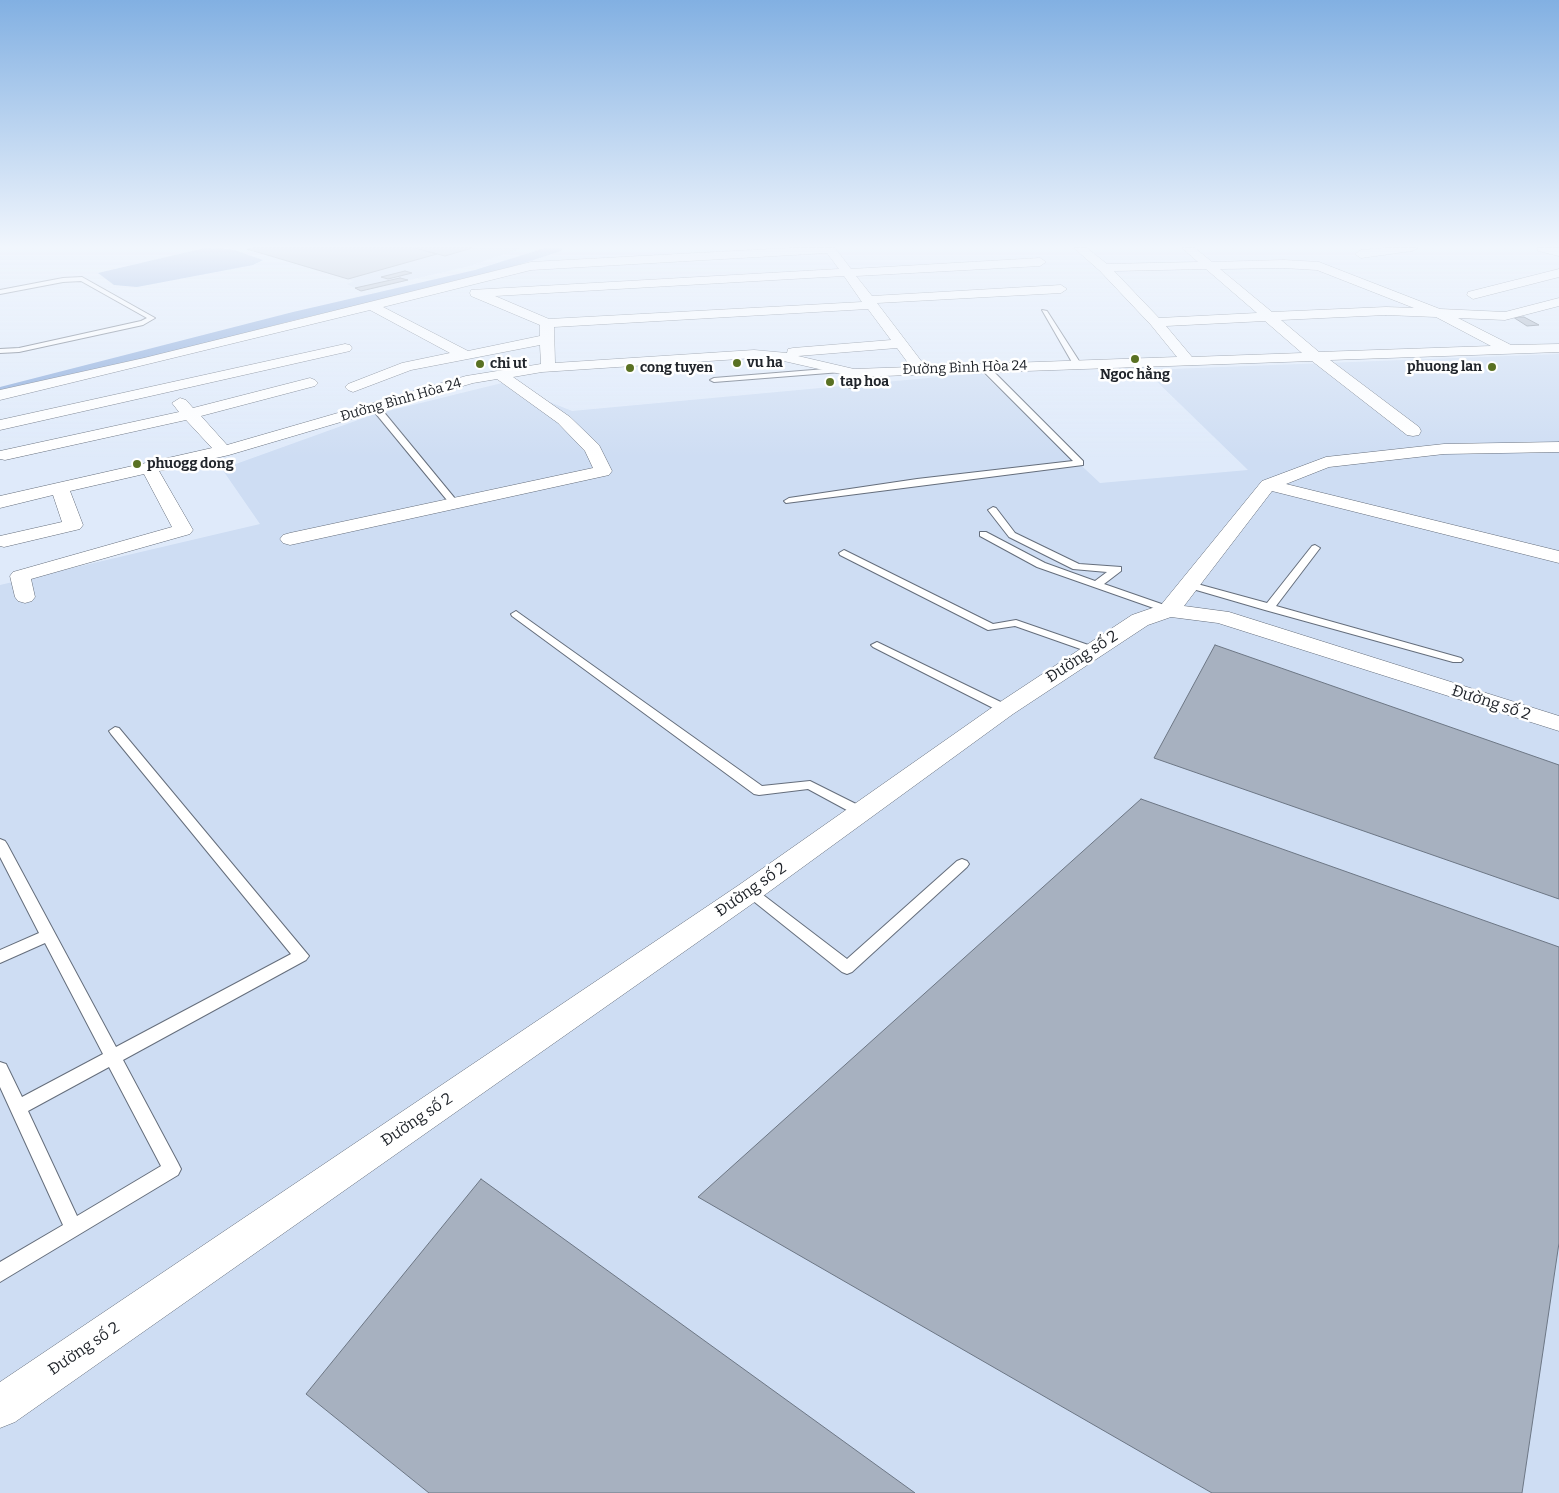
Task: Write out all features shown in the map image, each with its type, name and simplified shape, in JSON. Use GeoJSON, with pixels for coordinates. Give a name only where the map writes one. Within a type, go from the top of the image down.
{"type":"FeatureCollection","features":[{"type":"Feature","properties":{"kind":"street"},"geometry":{"type":"LineString","coordinates":[[0,395],[144,362],[320,318]]}},
{"type":"Feature","properties":{"kind":"street"},"geometry":{"type":"LineString","coordinates":[[394,318],[463,355]]}},
{"type":"Feature","properties":{"kind":"street"},"geometry":{"type":"LineString","coordinates":[[534,318],[547,323],[629,318]]}},
{"type":"Feature","properties":{"kind":"street"},"geometry":{"type":"LineString","coordinates":[[881,318],[920,369]]}},
{"type":"Feature","properties":{"kind":"street"},"geometry":{"type":"LineString","coordinates":[[1152,318],[1188,361]]}},
{"type":"Feature","properties":{"kind":"street"},"geometry":{"type":"LineString","coordinates":[[1156,322],[1238,318]]}},
{"type":"Feature","properties":{"kind":"street"},"geometry":{"type":"LineString","coordinates":[[1272,318],[1316,357],[1413,431]]}},
{"type":"Feature","properties":{"kind":"street"},"geometry":{"type":"LineString","coordinates":[[1447,318],[1509,350]]}},
{"type":"Feature","properties":{"kind":"street"},"geometry":{"type":"LineString","coordinates":[[547,323],[548,368]]}},
{"type":"Feature","properties":{"kind":"street"},"geometry":{"type":"LineString","coordinates":[[353,387],[408,366],[547,339]]}},
{"type":"Feature","properties":{"kind":"street"},"geometry":{"type":"LineString","coordinates":[[754,354],[900,344]]}},
{"type":"Feature","properties":{"kind":"street"},"geometry":{"type":"LineString","coordinates":[[0,425],[345,348]]}},
{"type":"Feature","properties":{"kind":"street","name":"Đường Bình Hòa 24"},"geometry":{"type":"LineString","coordinates":[[0,502],[223,451],[471,380],[499,374],[548,368],[754,354],[774,356],[841,371],[1558,348]]}},
{"type":"Feature","properties":{"kind":"street"},"geometry":{"type":"LineString","coordinates":[[144,362],[223,451]]}},
{"type":"Feature","properties":{"kind":"street"},"geometry":{"type":"LineString","coordinates":[[290,539],[603,471],[593,449],[564,420],[499,374]]}},
{"type":"Feature","properties":{"kind":"street"},"geometry":{"type":"LineString","coordinates":[[4,455],[190,414],[310,383]]}},
{"type":"Feature","properties":{"kind":"street"},"geometry":{"type":"LineString","coordinates":[[1169,610],[1190,586],[1268,485],[1326,462],[1444,449],[1559,447]]}},
{"type":"Feature","properties":{"kind":"street"},"geometry":{"type":"LineString","coordinates":[[25,597],[20,576],[182,530],[149,468]]}},
{"type":"Feature","properties":{"kind":"street"},"geometry":{"type":"LineString","coordinates":[[1268,485],[1559,557]]}},
{"type":"Feature","properties":{"kind":"street"},"geometry":{"type":"LineString","coordinates":[[4,540],[73,525],[60,489]]}},
{"type":"Feature","properties":{"kind":"street","name":"Đường số 2"},"geometry":{"type":"LineString","coordinates":[[0,1407],[749,892],[1005,709],[1140,620],[1169,610],[1221,617],[1559,724]]}},
{"type":"Feature","properties":{"kind":"lane"},"geometry":{"type":"LineString","coordinates":[[0,351],[28,348],[143,323],[151,318]]}},
{"type":"Feature","properties":{"kind":"lane"},"geometry":{"type":"LineString","coordinates":[[1048,318],[1077,364]]}},
{"type":"Feature","properties":{"kind":"lane"},"geometry":{"type":"LineString","coordinates":[[789,501],[917,482],[1081,462],[984,366]]}},
{"type":"Feature","properties":{"kind":"lane"},"geometry":{"type":"LineString","coordinates":[[714,380],[841,371],[852,386]]}},
{"type":"Feature","properties":{"kind":"lane"},"geometry":{"type":"LineString","coordinates":[[375,407],[454,503]]}},
{"type":"Feature","properties":{"kind":"lane"},"geometry":{"type":"LineString","coordinates":[[993,510],[1012,535],[1077,567],[1117,569],[1097,584]]}},
{"type":"Feature","properties":{"kind":"lane"},"geometry":{"type":"LineString","coordinates":[[983,534],[1041,565],[1169,610]]}},
{"type":"Feature","properties":{"kind":"lane"},"geometry":{"type":"LineString","coordinates":[[1269,608],[1316,548]]}},
{"type":"Feature","properties":{"kind":"lane"},"geometry":{"type":"LineString","coordinates":[[844,553],[992,628],[1016,624],[1093,650]]}},
{"type":"Feature","properties":{"kind":"lane"},"geometry":{"type":"LineString","coordinates":[[1190,586],[1457,660]]}},
{"type":"Feature","properties":{"kind":"lane"},"geometry":{"type":"LineString","coordinates":[[516,614],[759,791],[810,785],[861,812]]}},
{"type":"Feature","properties":{"kind":"lane"},"geometry":{"type":"LineString","coordinates":[[876,645],[1005,709]]}},
{"type":"Feature","properties":{"kind":"lane"},"geometry":{"type":"LineString","coordinates":[[18,1108],[301,956],[115,731]]}},
{"type":"Feature","properties":{"kind":"lane"},"geometry":{"type":"LineString","coordinates":[[0,844],[172,1169],[0,1273]]}},
{"type":"Feature","properties":{"kind":"lane"},"geometry":{"type":"LineString","coordinates":[[749,892],[847,968],[962,864]]}},
{"type":"Feature","properties":{"kind":"lane"},"geometry":{"type":"LineString","coordinates":[[0,957],[49,935]]}},
{"type":"Feature","properties":{"kind":"lane"},"geometry":{"type":"LineString","coordinates":[[0,1069],[74,1229]]}},
{"type":"Feature","properties":{"kind":"shaded area"},"geometry":{"type":"Polygon","coordinates":[[[1559,354],[1559,1493],[0,1493],[0,585],[260,524],[222,469],[372,415],[502,383],[572,411],[982,373],[1100,483],[1248,470],[1145,370],[1559,354]]]}},
{"type":"Feature","properties":{"kind":"building"},"geometry":{"type":"Polygon","coordinates":[[[1514,318],[1525,318],[1539,325],[1527,326],[1514,318]]]}},
{"type":"Feature","properties":{"kind":"building"},"geometry":{"type":"Polygon","coordinates":[[[1215,645],[1559,765],[1559,899],[1154,758],[1215,645]]]}},
{"type":"Feature","properties":{"kind":"building"},"geometry":{"type":"Polygon","coordinates":[[[1141,799],[1559,947],[1559,1243],[1522,1493],[1212,1493],[698,1197],[1141,799]]]}},
{"type":"Feature","properties":{"kind":"building"},"geometry":{"type":"Polygon","coordinates":[[[481,1179],[915,1493],[429,1493],[306,1394],[481,1179]]]}},
{"type":"Feature","properties":{"kind":"waterway"},"geometry":{"type":"LineString","coordinates":[[0,392],[287,318]]}},
{"type":"Feature","properties":{"kind":"place","name":"Ngoc hằng"},"geometry":{"type":"Point","coordinates":[1135,359]}},
{"type":"Feature","properties":{"kind":"place","name":"vu ha"},"geometry":{"type":"Point","coordinates":[737,363]}},
{"type":"Feature","properties":{"kind":"place","name":"chi ut"},"geometry":{"type":"Point","coordinates":[480,364]}},
{"type":"Feature","properties":{"kind":"place","name":"phuong lan"},"geometry":{"type":"Point","coordinates":[1492,367]}},
{"type":"Feature","properties":{"kind":"place","name":"cong tuyen"},"geometry":{"type":"Point","coordinates":[630,368]}},
{"type":"Feature","properties":{"kind":"place","name":"tap hoa"},"geometry":{"type":"Point","coordinates":[830,382]}},
{"type":"Feature","properties":{"kind":"place","name":"phuogg dong"},"geometry":{"type":"Point","coordinates":[137,464]}}]}
